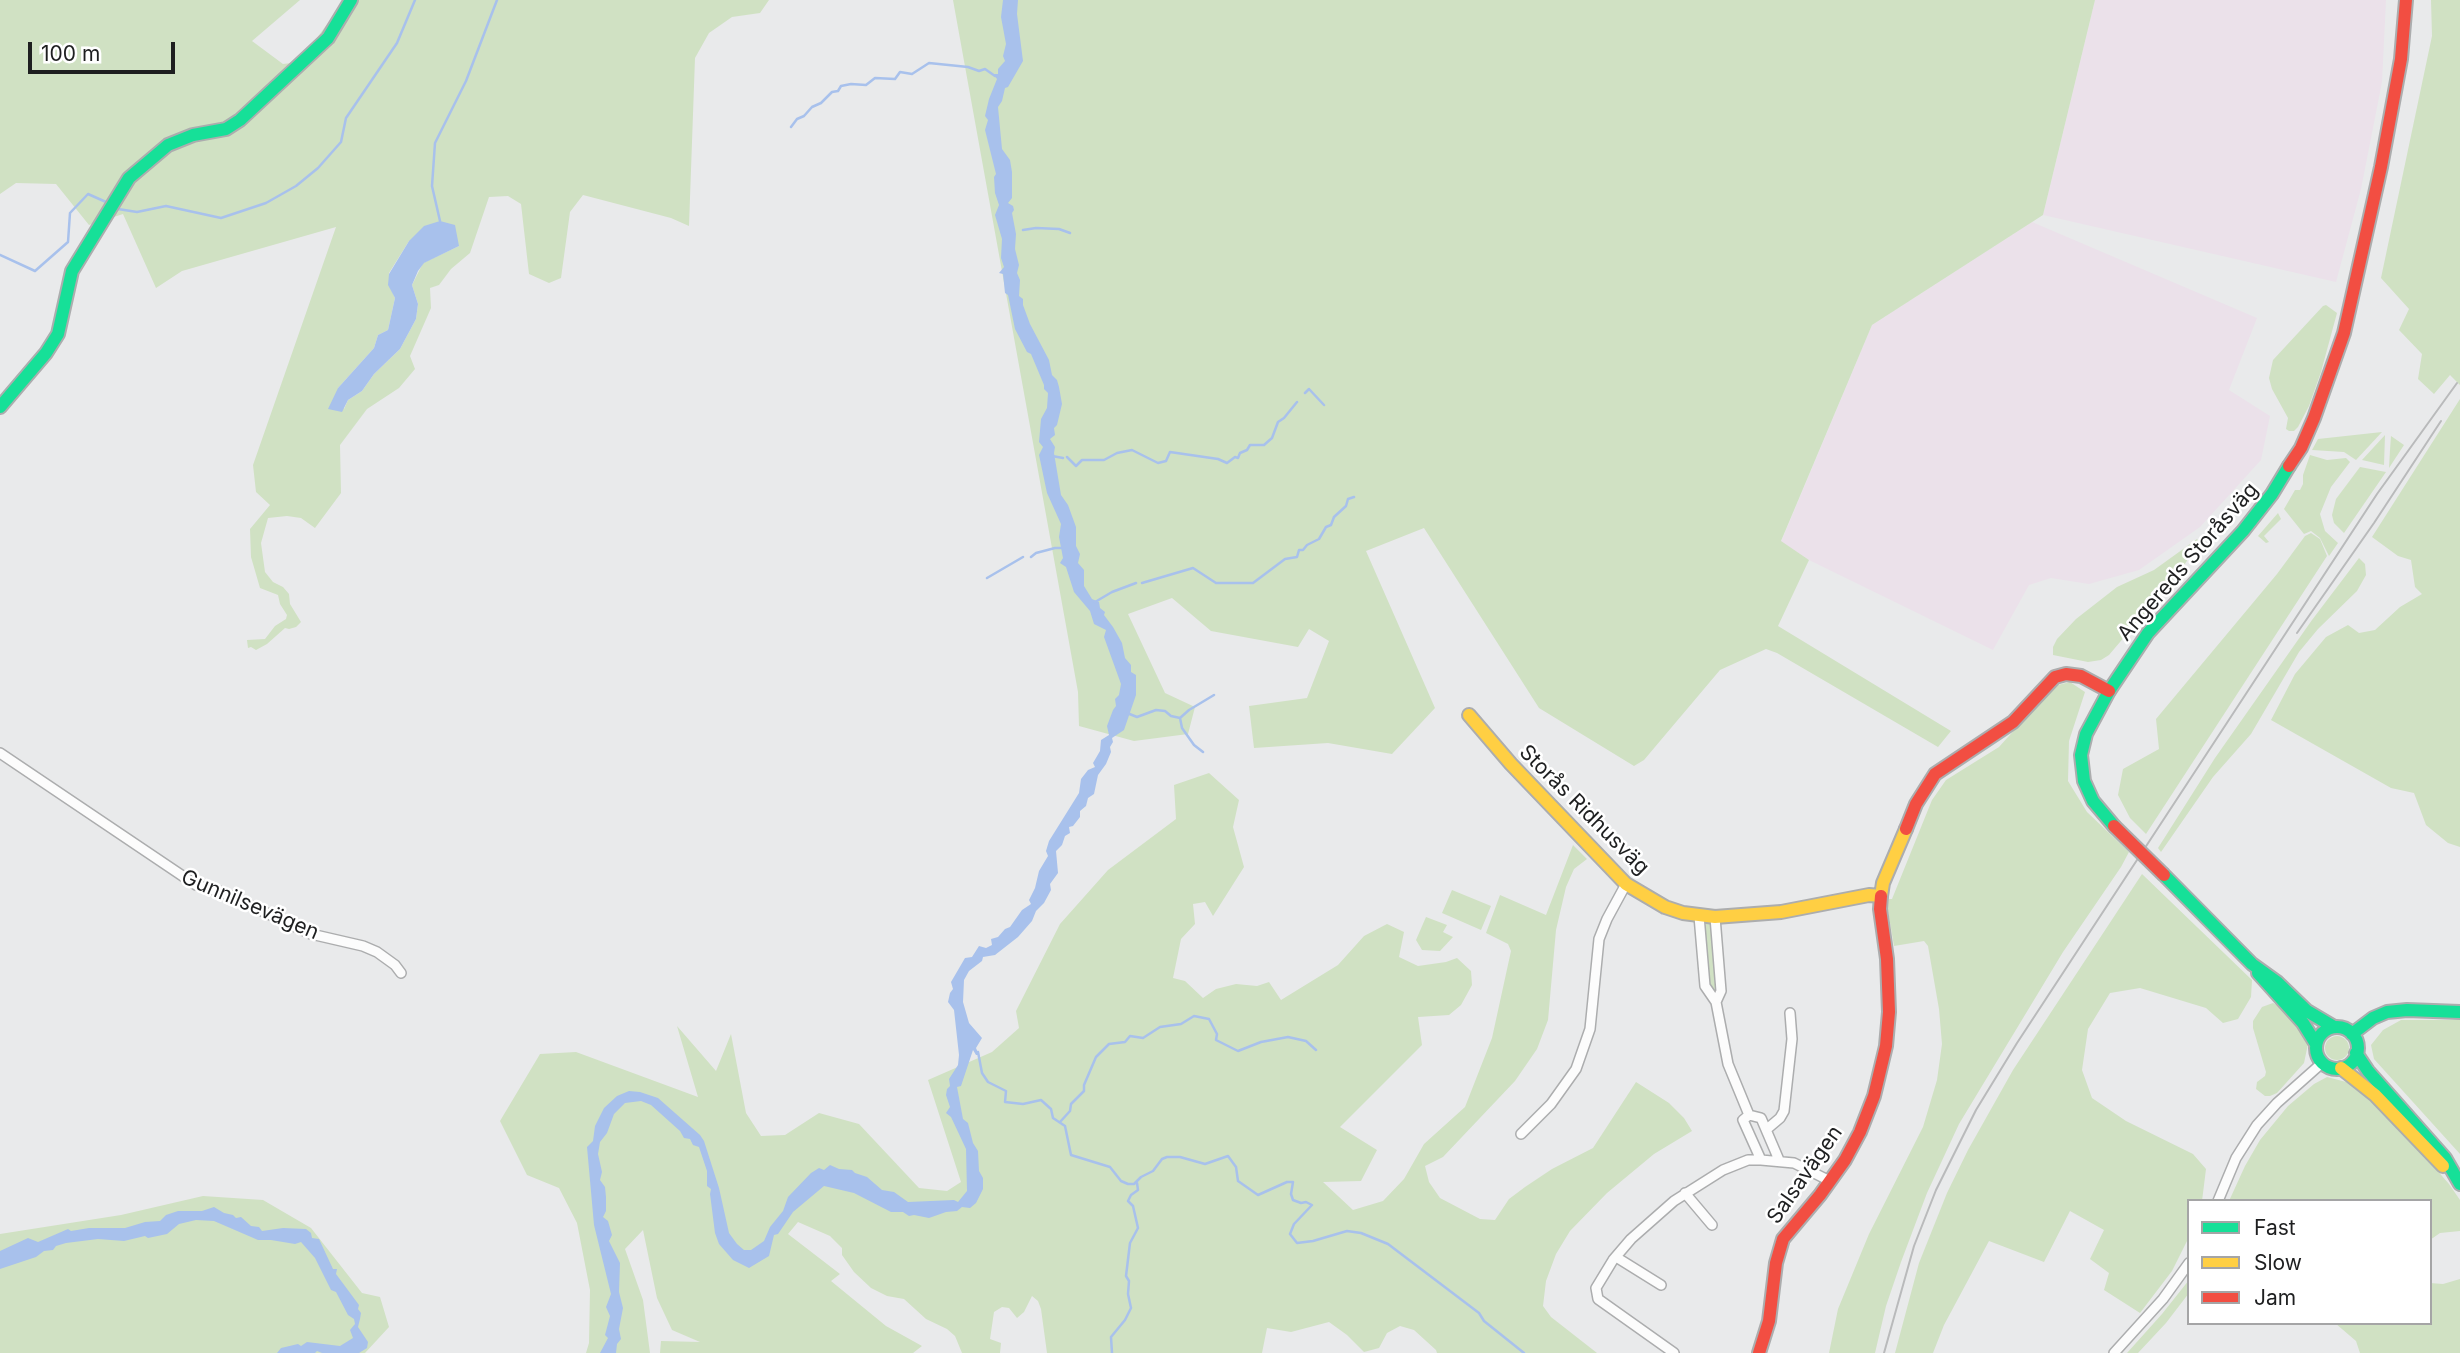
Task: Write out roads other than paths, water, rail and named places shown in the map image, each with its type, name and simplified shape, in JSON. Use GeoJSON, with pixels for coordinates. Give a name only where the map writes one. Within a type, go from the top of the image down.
{"type":"FeatureCollection","features":[{"type":"Feature","properties":{"kind":"street"},"geometry":{"type":"LineString","coordinates":[[0,407],[47,353],[58,334],[72,271],[129,178],[168,145],[193,135],[226,129],[240,120],[328,38],[351,0]]}},
{"type":"Feature","properties":{"kind":"street","name":"Angereds Storåsväg"},"geometry":{"type":"LineString","coordinates":[[2316,1044],[2304,1023],[2269,988],[2252,964],[2114,826],[2093,801],[2087,790],[2081,755],[2090,724],[2148,633],[2243,531],[2272,494],[2301,448],[2314,418],[2344,333],[2383,156],[2402,59],[2406,0]]}},
{"type":"Feature","properties":{"kind":"street"},"geometry":{"type":"LineString","coordinates":[[1881,896],[1883,883],[1916,804],[1935,774],[2013,722],[2056,677],[2066,674],[2081,676],[2109,691]]}},
{"type":"Feature","properties":{"kind":"street","name":"Storås Ridhusväg"},"geometry":{"type":"LineString","coordinates":[[1469,715],[1511,764],[1626,884],[1665,907],[1699,916],[1715,917],[1781,912],[1869,895],[1881,896]]}},
{"type":"Feature","properties":{"kind":"street","name":"Gunnilsevägen"},"geometry":{"type":"LineString","coordinates":[[0,753],[184,878],[222,892],[311,934],[363,946],[377,952],[401,973]]}},
{"type":"Feature","properties":{"kind":"street"},"geometry":{"type":"LineString","coordinates":[[1521,1134],[1552,1104],[1576,1069],[1590,1029],[1599,939],[1606,919],[1626,884]]}},
{"type":"Feature","properties":{"kind":"street","name":"Salsavägen"},"geometry":{"type":"LineString","coordinates":[[1759,1353],[1769,1321],[1776,1263],[1783,1239],[1844,1160],[1868,1114],[1874,1096],[1886,1046],[1889,996],[1881,896]]}},
{"type":"Feature","properties":{"kind":"street"},"geometry":{"type":"LineString","coordinates":[[1699,916],[1705,986],[1716,1002],[1728,1064],[1749,1115]]}},
{"type":"Feature","properties":{"kind":"street"},"geometry":{"type":"LineString","coordinates":[[1715,917],[1721,991],[1716,1002]]}},
{"type":"Feature","properties":{"kind":"street","name":"Angereds Storåsväg"},"geometry":{"type":"LineString","coordinates":[[2252,964],[2277,982],[2307,1011],[2334,1027]]}},
{"type":"Feature","properties":{"kind":"street"},"geometry":{"type":"LineString","coordinates":[[2352,1034],[2373,1018],[2387,1012],[2460,1012]]}},
{"type":"Feature","properties":{"kind":"street"},"geometry":{"type":"LineString","coordinates":[[1767,1129],[1784,1111],[1792,1039],[1790,1013]]}},
{"type":"Feature","properties":{"kind":"street"},"geometry":{"type":"LineString","coordinates":[[2334,1027],[2343,1028],[2352,1034],[2357,1043],[2357,1053],[2351,1063],[2341,1068],[2333,1068],[2322,1063],[2316,1052],[2316,1044],[2323,1033],[2334,1027]]}},
{"type":"Feature","properties":{"kind":"street"},"geometry":{"type":"LineString","coordinates":[[2357,1053],[2368,1071],[2445,1158],[2460,1184]]}},
{"type":"Feature","properties":{"kind":"street"},"geometry":{"type":"LineString","coordinates":[[2219,1199],[2236,1158],[2258,1125],[2277,1103],[2322,1063]]}},
{"type":"Feature","properties":{"kind":"street"},"geometry":{"type":"LineString","coordinates":[[2341,1068],[2375,1095],[2438,1162],[2452,1173]]}},
{"type":"Feature","properties":{"kind":"street"},"geometry":{"type":"LineString","coordinates":[[1761,1160],[1743,1119],[1749,1115],[1761,1118],[1779,1160]]}},
{"type":"Feature","properties":{"kind":"street"},"geometry":{"type":"LineString","coordinates":[[1674,1353],[1598,1299],[1597,1288],[1616,1257],[1657,1215],[1685,1193],[1723,1170],[1748,1160],[1779,1160],[1803,1167],[1830,1181]]}},
{"type":"Feature","properties":{"kind":"street"},"geometry":{"type":"LineString","coordinates":[[1685,1193],[1712,1225]]}},
{"type":"Feature","properties":{"kind":"street"},"geometry":{"type":"LineString","coordinates":[[1616,1257],[1661,1286]]}},
{"type":"Feature","properties":{"kind":"street"},"geometry":{"type":"LineString","coordinates":[[2114,1353],[2163,1300],[2187,1266]]}},
{"type":"Feature","properties":{"kind":"water"},"geometry":{"type":"Polygon","coordinates":[[[1003,0],[1018,0],[1017,14],[1023,61],[1005,88],[998,107],[1002,149],[1010,160],[1012,172],[1012,198],[1008,203],[1014,210],[1012,213],[1019,265],[1019,296],[1023,299],[1030,324],[1049,360],[1052,375],[1059,387],[1062,404],[1054,428],[1055,435],[1050,439],[1055,447],[1061,495],[1076,527],[1076,546],[1080,554],[1078,563],[1084,570],[1084,586],[1092,599],[1099,602],[1122,643],[1131,672],[1136,675],[1136,695],[1124,730],[1112,738],[1111,752],[1098,775],[1094,794],[1088,798],[1086,806],[1080,811],[1080,817],[1069,827],[1070,833],[1065,836],[1056,851],[1058,873],[1050,884],[1051,890],[1044,903],[1018,937],[995,955],[983,957],[964,980],[963,1002],[969,1023],[982,1038],[976,1048],[979,1055],[973,1050],[961,1086],[957,1087],[963,1119],[968,1123],[978,1151],[979,1171],[983,1178],[983,1189],[976,1203],[970,1208],[962,1207],[957,1211],[929,1218],[909,1216],[903,1212],[891,1212],[854,1193],[824,1186],[793,1212],[778,1234],[774,1235],[769,1256],[749,1268],[733,1260],[719,1244],[715,1233],[711,1189],[707,1186],[707,1171],[699,1147],[693,1145],[690,1139],[684,1138],[680,1131],[651,1105],[641,1101],[625,1103],[614,1114],[607,1133],[600,1142],[598,1154],[602,1172],[600,1180],[605,1187],[606,1197],[603,1217],[608,1221],[612,1235],[609,1241],[620,1263],[619,1292],[623,1308],[619,1329],[621,1339],[616,1353],[600,1353],[608,1338],[605,1335],[610,1316],[606,1307],[611,1294],[594,1225],[587,1147],[593,1141],[595,1126],[604,1108],[617,1096],[629,1091],[658,1098],[700,1135],[719,1188],[729,1233],[744,1250],[751,1250],[764,1241],[770,1227],[783,1211],[788,1197],[811,1173],[819,1168],[824,1170],[830,1165],[867,1177],[882,1190],[894,1192],[908,1202],[958,1202],[967,1191],[966,1149],[951,1117],[946,1113],[950,1107],[946,1095],[950,1086],[949,1079],[958,1065],[959,1055],[954,1010],[948,1002],[953,989],[951,982],[965,958],[972,957],[979,946],[986,948],[992,945],[991,939],[1010,927],[1022,910],[1031,904],[1029,900],[1039,871],[1048,856],[1046,851],[1049,841],[1079,793],[1081,779],[1088,770],[1095,767],[1093,763],[1100,751],[1101,740],[1109,735],[1107,726],[1116,706],[1115,699],[1119,695],[1121,684],[1104,637],[1106,630],[1094,624],[1090,611],[1074,592],[1066,567],[1060,563],[1063,558],[1059,537],[1061,524],[1047,493],[1039,455],[1043,447],[1039,442],[1041,419],[1047,408],[1048,393],[1031,354],[1027,352],[1015,329],[1003,274],[999,273],[1004,267],[1001,258],[1002,239],[995,215],[999,205],[995,193],[996,174],[985,130],[988,120],[985,116],[997,79],[993,74],[998,74],[998,69],[1005,61],[1003,56],[1006,44],[1001,17],[1003,0]]]}},
{"type":"Feature","properties":{"kind":"water"},"geometry":{"type":"Polygon","coordinates":[[[440,221],[455,225],[459,246],[424,263],[418,271],[412,285],[418,304],[416,319],[400,349],[374,374],[362,391],[348,400],[342,412],[328,409],[338,388],[374,348],[378,335],[388,330],[395,298],[388,285],[389,274],[409,241],[424,226],[440,221]]]}},
{"type":"Feature","properties":{"kind":"water"},"geometry":{"type":"Polygon","coordinates":[[[214,1207],[236,1218],[241,1217],[262,1231],[306,1229],[312,1238],[319,1239],[333,1269],[337,1269],[336,1274],[359,1305],[361,1313],[358,1327],[368,1342],[367,1348],[359,1353],[277,1353],[281,1348],[298,1344],[301,1346],[307,1342],[340,1346],[353,1338],[350,1330],[355,1324],[354,1319],[348,1315],[336,1292],[331,1290],[315,1258],[301,1242],[295,1244],[258,1240],[214,1221],[196,1220],[179,1224],[167,1234],[148,1238],[145,1236],[124,1241],[98,1239],[66,1243],[0,1269],[0,1251],[28,1238],[38,1242],[68,1229],[125,1228],[160,1221],[166,1215],[178,1211],[202,1211],[214,1207]]]}},
{"type":"Feature","properties":{"kind":"waterway"},"geometry":{"type":"LineString","coordinates":[[118,209],[137,212],[166,206],[221,218],[266,203],[296,186],[318,168],[341,142],[346,118],[397,43],[415,0]]}},
{"type":"Feature","properties":{"kind":"waterway"},"geometry":{"type":"LineString","coordinates":[[440,221],[432,186],[435,143],[466,81],[497,0]]}},
{"type":"Feature","properties":{"kind":"waterway"},"geometry":{"type":"LineString","coordinates":[[791,127],[797,119],[832,92],[838,91],[841,86],[866,85],[875,78],[895,79],[900,72],[912,74],[929,63],[968,67],[979,71],[985,69],[995,76]]}},
{"type":"Feature","properties":{"kind":"waterway"},"geometry":{"type":"LineString","coordinates":[[0,255],[35,271],[68,242],[70,213],[88,194],[106,202]]}},
{"type":"Feature","properties":{"kind":"waterway"},"geometry":{"type":"LineString","coordinates":[[1023,230],[1059,229],[1070,233]]}},
{"type":"Feature","properties":{"kind":"waterway"},"geometry":{"type":"LineString","coordinates":[[1305,393],[1309,389],[1324,405]]}},
{"type":"Feature","properties":{"kind":"waterway"},"geometry":{"type":"LineString","coordinates":[[1067,457],[1076,466],[1082,460],[1104,460],[1117,453],[1132,450],[1158,463],[1166,461],[1170,452],[1218,459],[1227,463],[1235,457],[1238,458],[1250,445],[1264,445],[1272,438],[1278,422],[1297,402]]}},
{"type":"Feature","properties":{"kind":"waterway"},"geometry":{"type":"LineString","coordinates":[[1052,456],[1063,458]]}},
{"type":"Feature","properties":{"kind":"waterway"},"geometry":{"type":"LineString","coordinates":[[1142,583],[1193,568],[1216,583],[1253,583],[1285,559],[1297,557],[1299,550],[1319,539],[1334,517],[1346,506],[1348,499],[1354,497]]}},
{"type":"Feature","properties":{"kind":"waterway"},"geometry":{"type":"LineString","coordinates":[[1031,557],[1036,553],[1064,548]]}},
{"type":"Feature","properties":{"kind":"waterway"},"geometry":{"type":"LineString","coordinates":[[987,578],[1023,557]]}},
{"type":"Feature","properties":{"kind":"waterway"},"geometry":{"type":"LineString","coordinates":[[1095,602],[1136,583]]}},
{"type":"Feature","properties":{"kind":"waterway"},"geometry":{"type":"LineString","coordinates":[[1180,718],[1214,695]]}},
{"type":"Feature","properties":{"kind":"waterway"},"geometry":{"type":"LineString","coordinates":[[1127,713],[1137,717],[1156,710],[1180,718]]}},
{"type":"Feature","properties":{"kind":"waterway"},"geometry":{"type":"LineString","coordinates":[[1180,718],[1182,728],[1194,745],[1203,752]]}},
{"type":"Feature","properties":{"kind":"waterway"},"geometry":{"type":"LineString","coordinates":[[1060,1122],[1070,1111],[1071,1104],[1084,1091],[1096,1057],[1109,1044],[1125,1042],[1130,1036],[1143,1038],[1160,1027],[1181,1024],[1194,1016],[1209,1019],[1217,1034],[1216,1040],[1238,1051],[1261,1042],[1288,1037],[1306,1041],[1316,1050]]}},
{"type":"Feature","properties":{"kind":"waterway"},"geometry":{"type":"LineString","coordinates":[[978,1052],[982,1073],[988,1082],[1006,1091],[1005,1102],[1023,1104],[1041,1100],[1051,1109],[1053,1118],[1065,1126],[1071,1155],[1110,1167],[1121,1181],[1128,1184],[1134,1184],[1153,1171],[1162,1159],[1167,1157],[1180,1157],[1205,1164],[1228,1156],[1236,1167],[1238,1181],[1258,1195],[1293,1182],[1293,1200],[1312,1205],[1294,1224],[1290,1234],[1297,1243],[1347,1231],[1361,1233],[1388,1244],[1479,1313],[1484,1321],[1524,1353]]}},
{"type":"Feature","properties":{"kind":"waterway"},"geometry":{"type":"LineString","coordinates":[[1112,1353],[1111,1337],[1131,1308],[1129,1281],[1126,1276],[1130,1243],[1138,1228],[1133,1206],[1128,1201],[1138,1190],[1137,1183]]}},
{"type":"Feature","properties":{"kind":"tram line"},"geometry":{"type":"LineString","coordinates":[[1884,1353],[1914,1246],[1936,1190],[1976,1110],[2017,1043],[2377,494],[2457,383]]}},
{"type":"Feature","properties":{"kind":"tram line"},"geometry":{"type":"LineString","coordinates":[[2297,633],[2441,421]]}}]}
